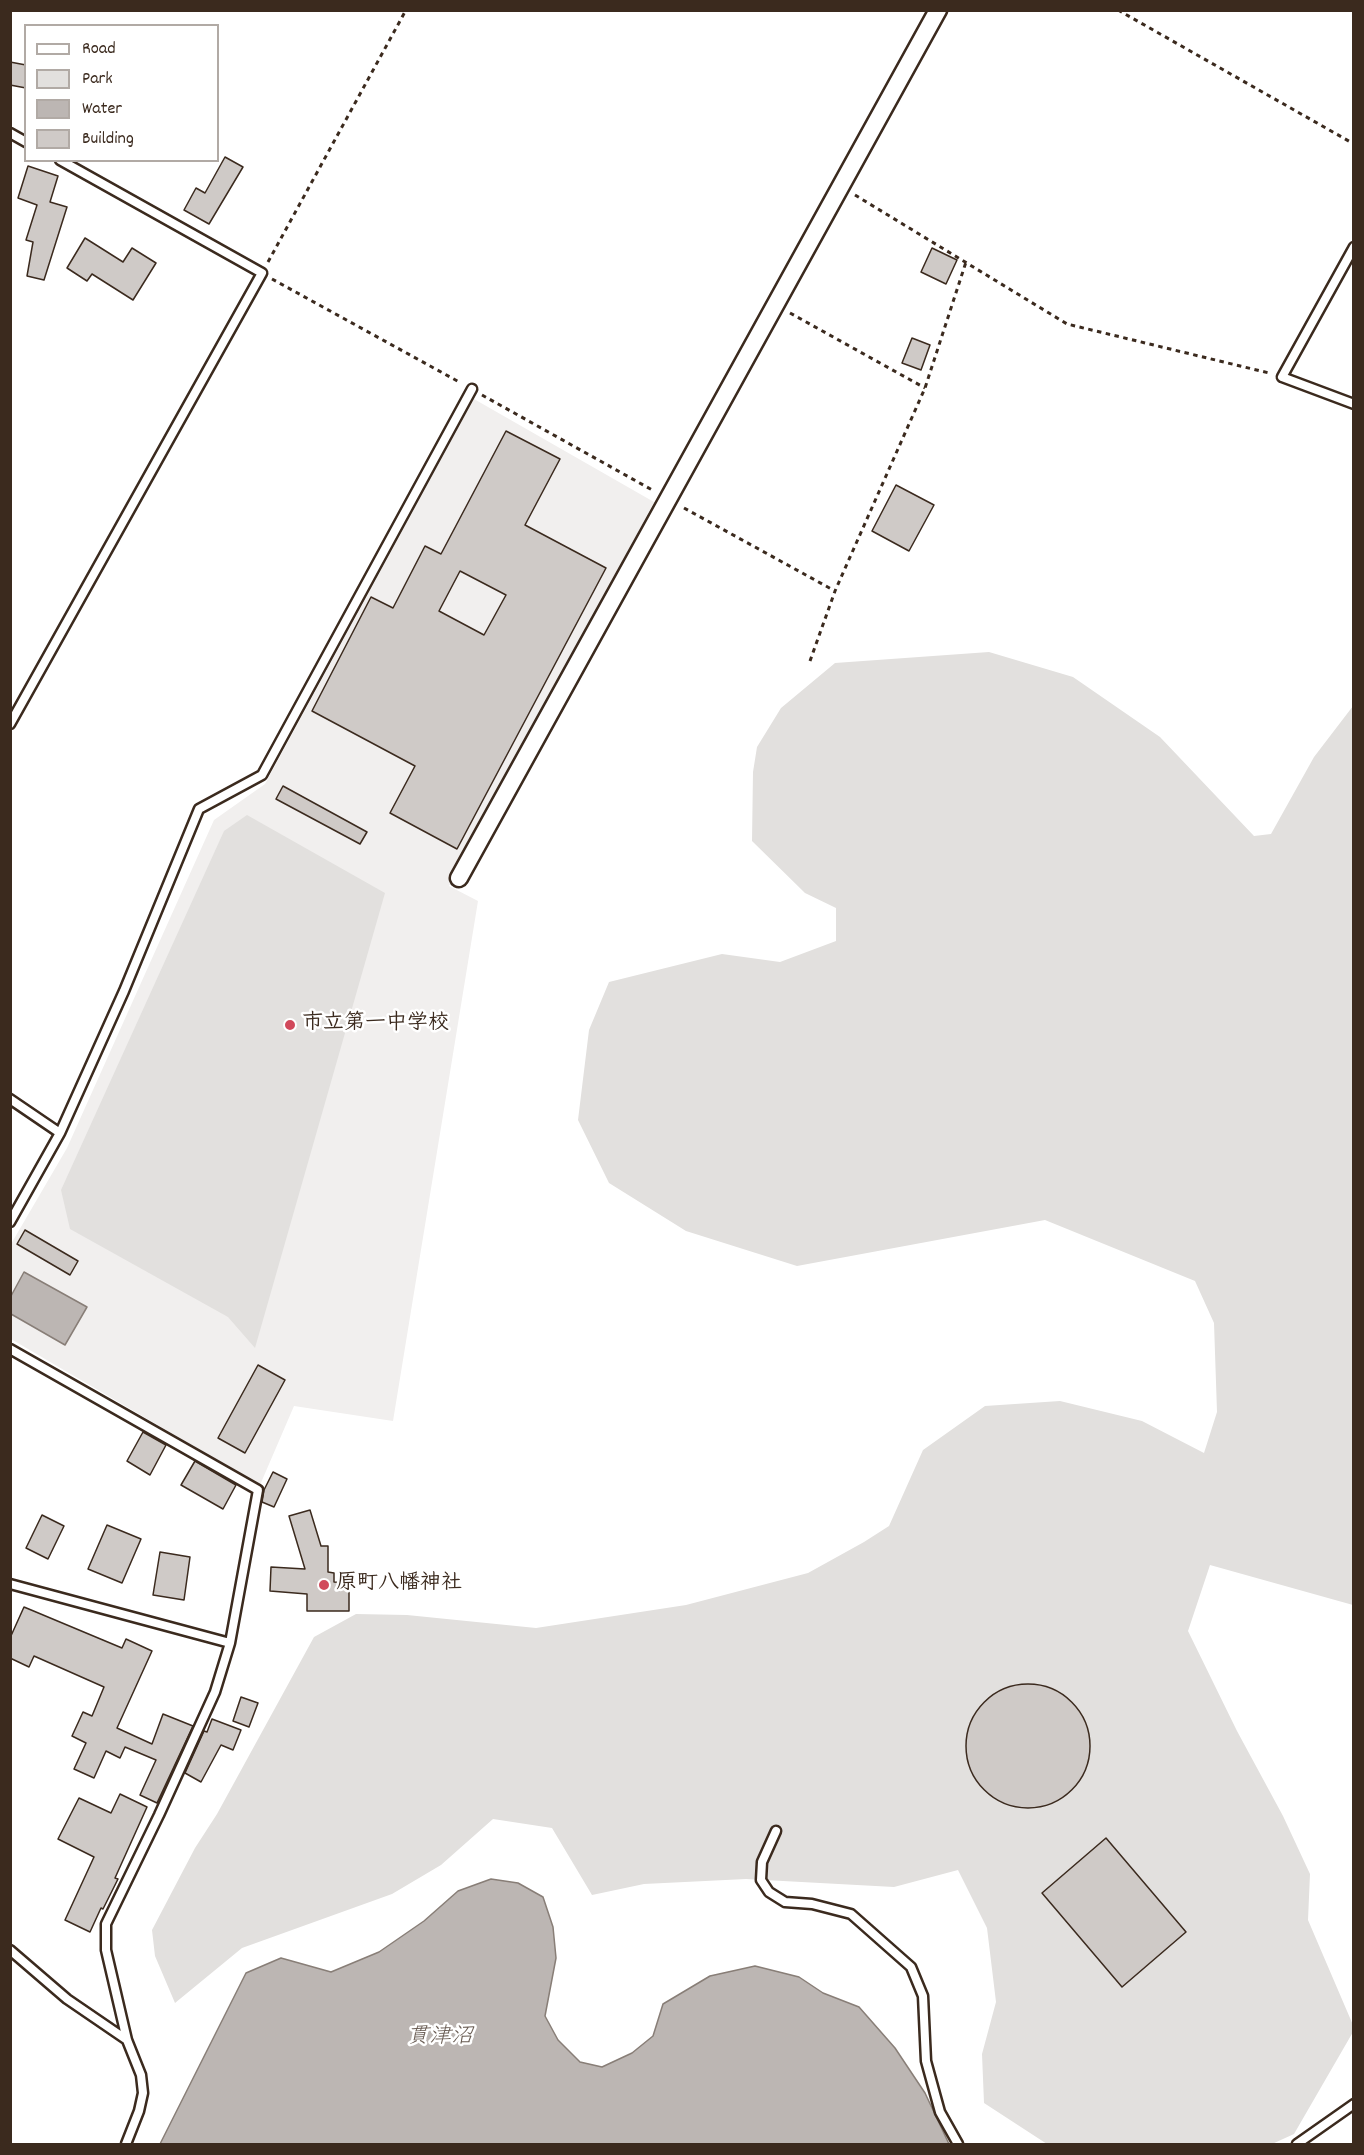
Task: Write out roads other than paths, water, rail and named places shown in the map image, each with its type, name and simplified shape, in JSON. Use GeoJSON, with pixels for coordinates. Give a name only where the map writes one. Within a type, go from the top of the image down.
{"type":"FeatureCollection","features":[{"type":"Feature","properties":{"kind":"street"},"geometry":{"type":"LineString","coordinates":[[459,878],[938,10]]}},
{"type":"Feature","properties":{"kind":"lane"},"geometry":{"type":"LineString","coordinates":[[10,133],[24,141]]}},
{"type":"Feature","properties":{"kind":"lane"},"geometry":{"type":"LineString","coordinates":[[10,724],[262,273],[64,162]]}},
{"type":"Feature","properties":{"kind":"lane"},"geometry":{"type":"LineString","coordinates":[[1353,247],[1282,376],[1353,404]]}},
{"type":"Feature","properties":{"kind":"lane"},"geometry":{"type":"LineString","coordinates":[[10,1222],[60,1133],[124,991],[199,809],[262,775],[472,389]]}},
{"type":"Feature","properties":{"kind":"lane"},"geometry":{"type":"LineString","coordinates":[[10,1099],[60,1133]]}},
{"type":"Feature","properties":{"kind":"lane"},"geometry":{"type":"LineString","coordinates":[[10,1348],[258,1490],[230,1643],[211,1701],[106,1924],[106,1950],[127,2040],[141,2075],[143,2093],[126,2145]]}},
{"type":"Feature","properties":{"kind":"lane"},"geometry":{"type":"LineString","coordinates":[[10,1584],[230,1643]]}},
{"type":"Feature","properties":{"kind":"lane"},"geometry":{"type":"LineString","coordinates":[[776,1831],[762,1862],[761,1880],[770,1892],[785,1902],[812,1904],[850,1914],[911,1967],[923,1996],[926,2061],[940,2112],[958,2145]]}},
{"type":"Feature","properties":{"kind":"lane"},"geometry":{"type":"LineString","coordinates":[[10,1950],[67,1999],[127,2040]]}},
{"type":"Feature","properties":{"kind":"lane"},"geometry":{"type":"LineString","coordinates":[[1297,2145],[1353,2104]]}},
{"type":"Feature","properties":{"kind":"water"},"geometry":{"type":"Polygon","coordinates":[[[24,1272],[87,1307],[65,1345],[11,1314],[11,1296],[24,1272]]]}},
{"type":"Feature","properties":{"kind":"water","name":"貫津沼"},"geometry":{"type":"Polygon","coordinates":[[[491,1879],[518,1883],[543,1897],[553,1927],[556,1958],[545,2016],[558,2040],[580,2062],[602,2067],[632,2053],[653,2036],[663,2004],[710,1976],[755,1966],[799,1977],[823,1993],[859,2007],[895,2048],[925,2093],[949,2144],[160,2144],[246,1973],[281,1958],[331,1972],[379,1952],[424,1921],[458,1891],[491,1879]]]}},
{"type":"Feature","properties":{"kind":"place","name":"市立第一中学校"},"geometry":{"type":"Point","coordinates":[290,1025]}},
{"type":"Feature","properties":{"kind":"place","name":"原町八幡神社"},"geometry":{"type":"Point","coordinates":[324,1585]}}]}
